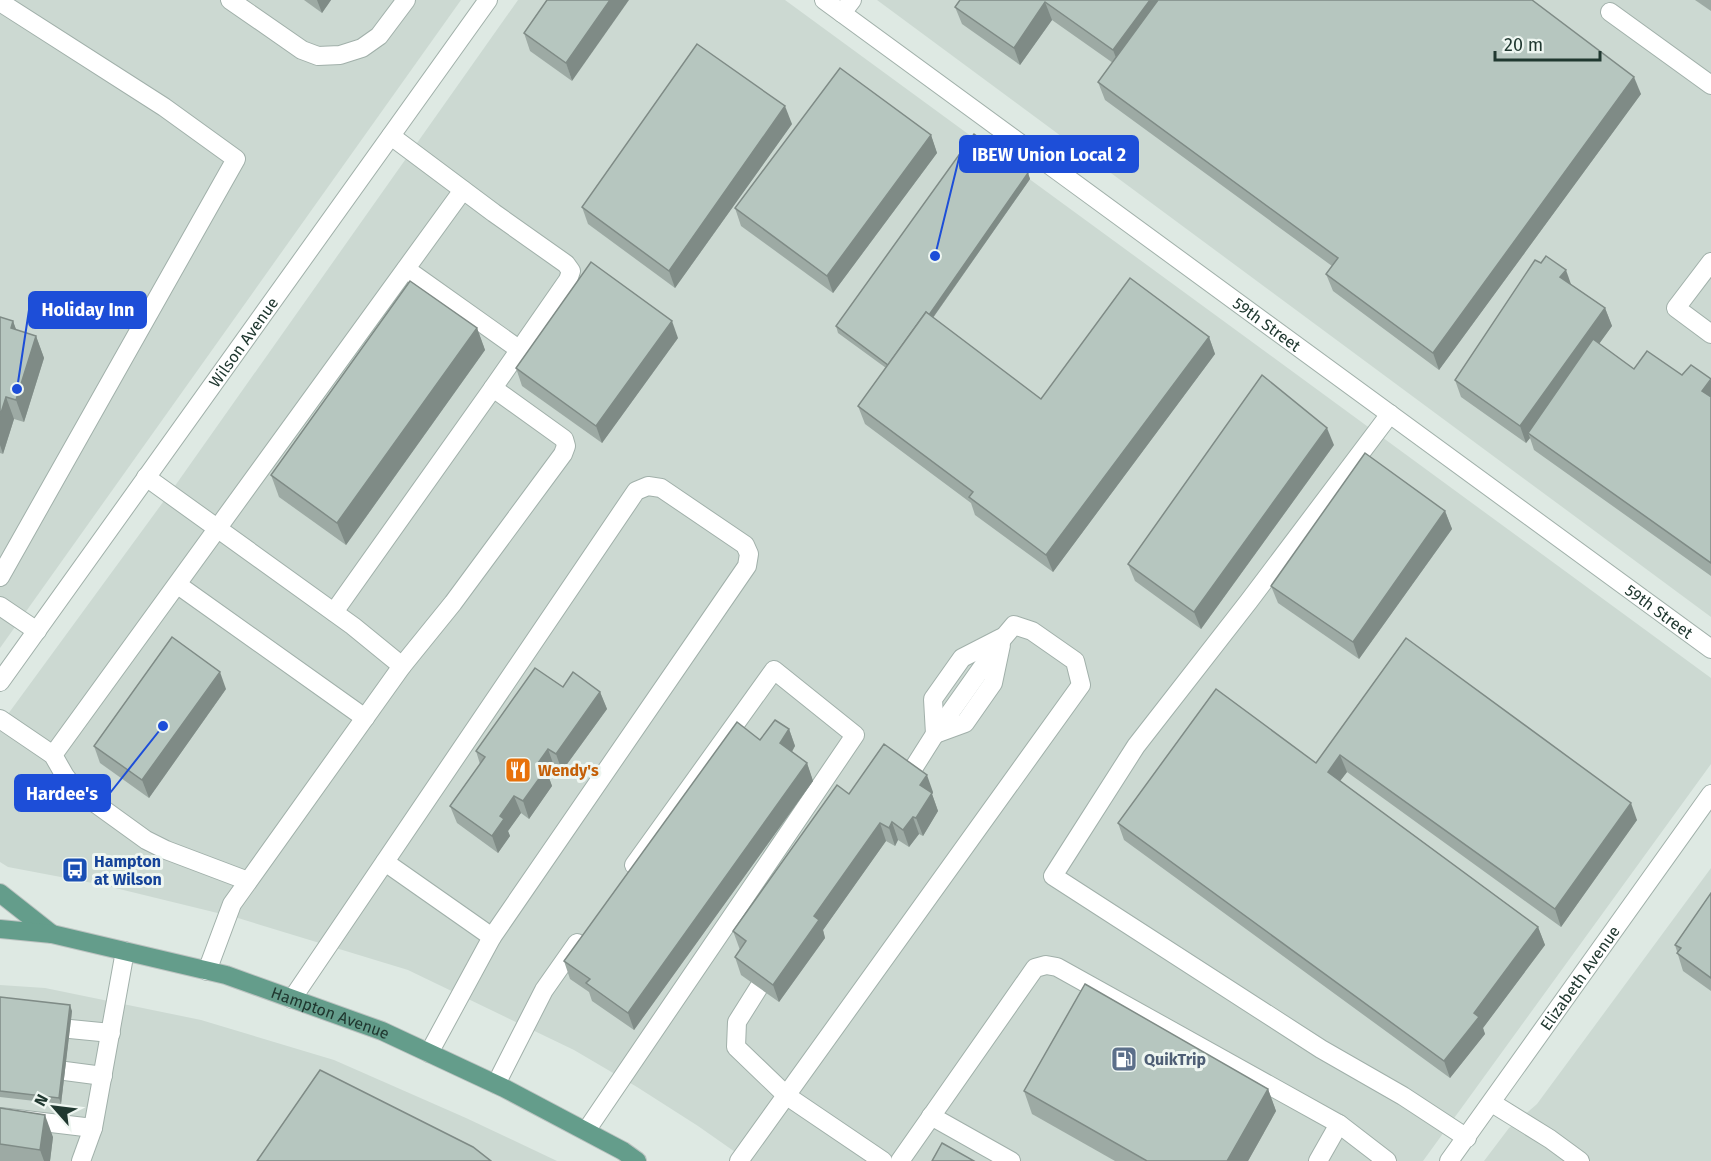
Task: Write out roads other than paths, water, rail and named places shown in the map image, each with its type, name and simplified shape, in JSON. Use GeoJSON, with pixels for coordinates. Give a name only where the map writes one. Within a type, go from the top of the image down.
{"type":"FeatureCollection","features":[{"type":"Feature","properties":{"kind":"main road"},"geometry":{"type":"LineString","coordinates":[[0,893],[52,934]]}},
{"type":"Feature","properties":{"kind":"main road","name":"Hampton Avenue"},"geometry":{"type":"LineString","coordinates":[[0,929],[52,934],[226,975],[382,1031],[496,1084],[586,1131],[634,1160]]}},
{"type":"Feature","properties":{"kind":"street"},"geometry":{"type":"LineString","coordinates":[[230,0],[302,50],[318,56],[340,55],[363,48],[379,36],[406,0]]}},
{"type":"Feature","properties":{"kind":"street","name":"Wilson Avenue"},"geometry":{"type":"LineString","coordinates":[[0,682],[488,0]]}},
{"type":"Feature","properties":{"kind":"street","name":"59th Street"},"geometry":{"type":"LineString","coordinates":[[824,0],[847,7],[1390,414],[1711,649]]}},
{"type":"Feature","properties":{"kind":"street"},"geometry":{"type":"LineString","coordinates":[[0,2],[164,107],[236,159],[0,577]]}},
{"type":"Feature","properties":{"kind":"street"},"geometry":{"type":"LineString","coordinates":[[1610,12],[1711,85]]}},
{"type":"Feature","properties":{"kind":"street"},"geometry":{"type":"LineString","coordinates":[[334,612],[520,350],[568,280],[571,271],[566,264],[391,136]]}},
{"type":"Feature","properties":{"kind":"street"},"geometry":{"type":"LineString","coordinates":[[53,755],[463,190]]}},
{"type":"Feature","properties":{"kind":"street"},"geometry":{"type":"LineString","coordinates":[[1711,262],[1676,308],[1711,334]]}},
{"type":"Feature","properties":{"kind":"street"},"geometry":{"type":"LineString","coordinates":[[406,268],[520,350]]}},
{"type":"Feature","properties":{"kind":"street"},"geometry":{"type":"LineString","coordinates":[[207,970],[232,904],[402,666],[453,603],[564,454],[566,446],[564,439],[493,388]]}},
{"type":"Feature","properties":{"kind":"street"},"geometry":{"type":"LineString","coordinates":[[1390,414],[1136,746],[1053,876],[1311,1042],[1403,1096],[1467,1138]]}},
{"type":"Feature","properties":{"kind":"street"},"geometry":{"type":"LineString","coordinates":[[146,477],[334,612],[402,666]]}},
{"type":"Feature","properties":{"kind":"street"},"geometry":{"type":"LineString","coordinates":[[292,999],[636,491],[648,486],[661,488],[745,545],[749,555],[747,566],[492,937],[429,1053]]}},
{"type":"Feature","properties":{"kind":"street"},"geometry":{"type":"LineString","coordinates":[[178,585],[365,718]]}},
{"type":"Feature","properties":{"kind":"street"},"geometry":{"type":"LineString","coordinates":[[0,606],[37,631]]}},
{"type":"Feature","properties":{"kind":"street"},"geometry":{"type":"LineString","coordinates":[[739,1161],[1081,685],[1075,661],[1032,631],[1014,625],[1003,638],[962,658],[933,699],[935,734],[911,772]]}},
{"type":"Feature","properties":{"kind":"street"},"geometry":{"type":"LineString","coordinates":[[935,734],[965,723],[993,683],[1003,638]]}},
{"type":"Feature","properties":{"kind":"street"},"geometry":{"type":"LineString","coordinates":[[586,1131],[855,735],[774,670],[620,883]]}},
{"type":"Feature","properties":{"kind":"street"},"geometry":{"type":"LineString","coordinates":[[0,719],[53,755],[74,788],[146,840],[166,850],[248,881]]}},
{"type":"Feature","properties":{"kind":"street","name":"Elizabeth Avenue"},"geometry":{"type":"LineString","coordinates":[[1449,1161],[1711,794]]}},
{"type":"Feature","properties":{"kind":"street"},"geometry":{"type":"LineString","coordinates":[[385,862],[492,937]]}},
{"type":"Feature","properties":{"kind":"street"},"geometry":{"type":"LineString","coordinates":[[496,1084],[544,990],[585,932]]}},
{"type":"Feature","properties":{"kind":"street"},"geometry":{"type":"LineString","coordinates":[[81,1161],[93,1128],[125,951]]}},
{"type":"Feature","properties":{"kind":"street"},"geometry":{"type":"LineString","coordinates":[[900,1161],[1035,968],[1046,965],[1057,967],[1339,1124],[1387,1161]]}},
{"type":"Feature","properties":{"kind":"street"},"geometry":{"type":"LineString","coordinates":[[759,987],[737,1022],[736,1047],[787,1096],[883,1161]]}},
{"type":"Feature","properties":{"kind":"street"},"geometry":{"type":"LineString","coordinates":[[70,1029],[111,1033]]}},
{"type":"Feature","properties":{"kind":"street"},"geometry":{"type":"LineString","coordinates":[[65,1071],[103,1076]]}},
{"type":"Feature","properties":{"kind":"street"},"geometry":{"type":"LineString","coordinates":[[1492,1103],[1550,1139],[1580,1161]]}},
{"type":"Feature","properties":{"kind":"street"},"geometry":{"type":"LineString","coordinates":[[931,1116],[1011,1161]]}},
{"type":"Feature","properties":{"kind":"street"},"geometry":{"type":"LineString","coordinates":[[0,1117],[93,1128]]}},
{"type":"Feature","properties":{"kind":"street"},"geometry":{"type":"LineString","coordinates":[[1318,1161],[1339,1124]]}},
{"type":"Feature","properties":{"kind":"place","name":"IBEW Union Local 2"},"geometry":{"type":"Point","coordinates":[935,256]}},
{"type":"Feature","properties":{"kind":"place","name":"Holiday Inn"},"geometry":{"type":"Point","coordinates":[17,389]}},
{"type":"Feature","properties":{"kind":"place","name":"Hardee's"},"geometry":{"type":"Point","coordinates":[163,726]}},
{"type":"Feature","properties":{"kind":"place","name":"Wendy's"},"geometry":{"type":"Point","coordinates":[518,770]}},
{"type":"Feature","properties":{"kind":"place","name":"Hampton at Wilson"},"geometry":{"type":"Point","coordinates":[75,870]}},
{"type":"Feature","properties":{"kind":"place","name":"QuikTrip"},"geometry":{"type":"Point","coordinates":[1124,1059]}}]}
